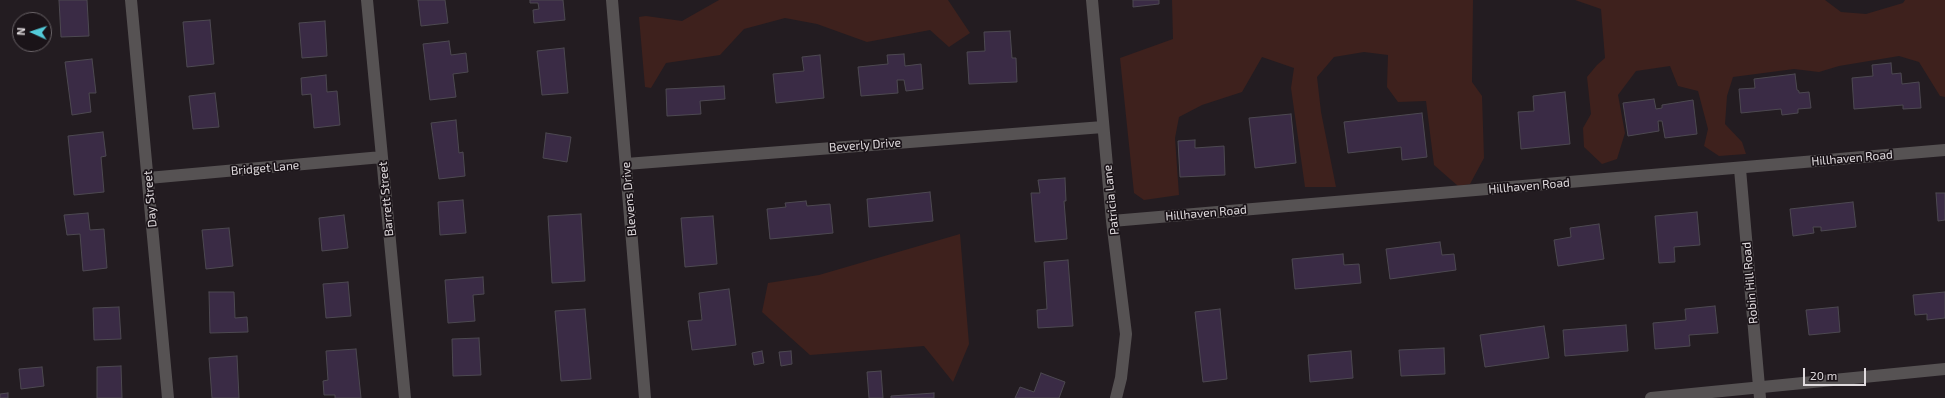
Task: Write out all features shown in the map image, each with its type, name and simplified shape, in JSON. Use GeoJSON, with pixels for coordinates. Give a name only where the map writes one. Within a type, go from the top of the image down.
{"type":"FeatureCollection","features":[{"type":"Feature","properties":{"kind":"street","name":"Day Street"},"geometry":{"type":"LineString","coordinates":[[131,0],[168,398]]}},
{"type":"Feature","properties":{"kind":"street","name":"Barrett Street"},"geometry":{"type":"LineString","coordinates":[[367,0],[405,398]]}},
{"type":"Feature","properties":{"kind":"street","name":"Blevens Drive"},"geometry":{"type":"LineString","coordinates":[[612,0],[645,398]]}},
{"type":"Feature","properties":{"kind":"street","name":"Patricia Lane"},"geometry":{"type":"LineString","coordinates":[[1092,0],[1112,221],[1126,334],[1121,378],[1116,398]]}},
{"type":"Feature","properties":{"kind":"street","name":"Beverly Drive"},"geometry":{"type":"LineString","coordinates":[[626,164],[1103,127]]}},
{"type":"Feature","properties":{"kind":"street","name":"Hillhaven Road"},"geometry":{"type":"LineString","coordinates":[[1112,221],[1945,150]]}},
{"type":"Feature","properties":{"kind":"street","name":"Bridget Lane"},"geometry":{"type":"LineString","coordinates":[[148,178],[382,157]]}},
{"type":"Feature","properties":{"kind":"street","name":"Robin Hill Road"},"geometry":{"type":"LineString","coordinates":[[1740,168],[1759,393]]}},
{"type":"Feature","properties":{"kind":"street"},"geometry":{"type":"LineString","coordinates":[[1651,398],[1759,393],[1945,368]]}},
{"type":"Feature","properties":{"kind":"shaded area"},"geometry":{"type":"Polygon","coordinates":[[[719,0],[948,0],[970,33],[949,47],[930,30],[867,42],[817,24],[785,18],[744,29],[720,55],[666,63],[651,88],[645,87],[639,17],[646,16],[682,21],[719,0]]]}},
{"type":"Feature","properties":{"kind":"shaded area"},"geometry":{"type":"Polygon","coordinates":[[[1172,0],[1473,0],[1472,82],[1482,96],[1484,158],[1470,184],[1458,186],[1434,165],[1426,101],[1398,102],[1387,87],[1388,55],[1364,52],[1334,57],[1317,77],[1321,112],[1336,187],[1305,187],[1291,88],[1294,68],[1262,57],[1242,92],[1202,105],[1179,117],[1175,138],[1179,195],[1144,200],[1134,193],[1120,58],[1173,39],[1172,0]]]}},
{"type":"Feature","properties":{"kind":"shaded area"},"geometry":{"type":"Polygon","coordinates":[[[1575,0],[1825,0],[1841,12],[1866,14],[1903,3],[1905,0],[1945,0],[1945,97],[1940,96],[1919,62],[1899,56],[1839,66],[1819,72],[1794,69],[1733,77],[1727,96],[1725,124],[1742,142],[1746,154],[1719,156],[1704,146],[1708,129],[1698,91],[1678,86],[1670,66],[1636,71],[1618,95],[1625,133],[1617,159],[1602,164],[1584,147],[1583,128],[1591,114],[1587,77],[1605,58],[1601,9],[1575,0]]]}},
{"type":"Feature","properties":{"kind":"shaded area"},"geometry":{"type":"Polygon","coordinates":[[[960,234],[969,344],[953,382],[924,346],[810,355],[762,312],[768,283],[819,275],[960,234]]]}},
{"type":"Feature","properties":{"kind":"building"},"geometry":{"type":"Polygon","coordinates":[[[59,0],[87,0],[89,36],[61,37],[59,0]]]}},
{"type":"Feature","properties":{"kind":"building"},"geometry":{"type":"Polygon","coordinates":[[[418,0],[445,0],[448,23],[421,26],[418,0]]]}},
{"type":"Feature","properties":{"kind":"building"},"geometry":{"type":"Polygon","coordinates":[[[530,0],[563,0],[565,20],[534,23],[533,10],[539,9],[538,3],[530,3],[530,0]]]}},
{"type":"Feature","properties":{"kind":"building"},"geometry":{"type":"Polygon","coordinates":[[[1133,0],[1159,0],[1159,4],[1133,7],[1133,0]]]}},
{"type":"Feature","properties":{"kind":"building"},"geometry":{"type":"Polygon","coordinates":[[[210,20],[214,64],[187,67],[183,22],[210,20]]]}},
{"type":"Feature","properties":{"kind":"building"},"geometry":{"type":"Polygon","coordinates":[[[325,21],[327,56],[302,58],[299,23],[325,21]]]}},
{"type":"Feature","properties":{"kind":"building"},"geometry":{"type":"Polygon","coordinates":[[[1010,31],[1012,58],[1016,58],[1017,82],[969,84],[967,52],[985,51],[984,32],[1010,31]]]}},
{"type":"Feature","properties":{"kind":"building"},"geometry":{"type":"Polygon","coordinates":[[[449,41],[451,55],[466,53],[468,72],[453,74],[456,97],[430,100],[423,44],[449,41]]]}},
{"type":"Feature","properties":{"kind":"building"},"geometry":{"type":"Polygon","coordinates":[[[564,48],[568,93],[542,95],[537,51],[564,48]]]}},
{"type":"Feature","properties":{"kind":"building"},"geometry":{"type":"Polygon","coordinates":[[[904,54],[905,66],[921,64],[923,89],[906,91],[904,80],[897,80],[898,93],[861,96],[858,67],[888,64],[887,55],[904,54]]]}},
{"type":"Feature","properties":{"kind":"building"},"geometry":{"type":"Polygon","coordinates":[[[820,55],[824,98],[776,103],[773,74],[804,71],[802,57],[820,55]]]}},
{"type":"Feature","properties":{"kind":"building"},"geometry":{"type":"Polygon","coordinates":[[[92,59],[96,93],[89,93],[91,112],[72,115],[65,62],[92,59]]]}},
{"type":"Feature","properties":{"kind":"building"},"geometry":{"type":"Polygon","coordinates":[[[1891,63],[1892,74],[1901,73],[1902,84],[1919,82],[1921,108],[1903,109],[1903,105],[1854,109],[1852,78],[1873,76],[1872,65],[1891,63]]]}},
{"type":"Feature","properties":{"kind":"building"},"geometry":{"type":"Polygon","coordinates":[[[1795,74],[1797,90],[1799,93],[1809,92],[1811,108],[1798,109],[1798,113],[1782,115],[1781,109],[1741,113],[1739,89],[1755,88],[1754,79],[1795,74]]]}},
{"type":"Feature","properties":{"kind":"building"},"geometry":{"type":"Polygon","coordinates":[[[326,75],[327,92],[337,91],[340,125],[314,128],[311,94],[302,95],[301,78],[326,75]]]}},
{"type":"Feature","properties":{"kind":"building"},"geometry":{"type":"Polygon","coordinates":[[[724,86],[725,99],[700,101],[701,114],[667,116],[666,89],[724,86]]]}},
{"type":"Feature","properties":{"kind":"building"},"geometry":{"type":"Polygon","coordinates":[[[1565,92],[1570,144],[1521,149],[1518,112],[1534,111],[1533,96],[1565,92]]]}},
{"type":"Feature","properties":{"kind":"building"},"geometry":{"type":"Polygon","coordinates":[[[215,93],[219,127],[193,129],[189,96],[215,93]]]}},
{"type":"Feature","properties":{"kind":"building"},"geometry":{"type":"Polygon","coordinates":[[[1654,99],[1656,109],[1662,108],[1662,105],[1693,100],[1697,134],[1665,138],[1662,121],[1658,121],[1659,131],[1628,136],[1623,103],[1654,99]]]}},
{"type":"Feature","properties":{"kind":"building"},"geometry":{"type":"Polygon","coordinates":[[[1422,113],[1427,157],[1402,160],[1401,147],[1348,153],[1344,122],[1422,113]]]}},
{"type":"Feature","properties":{"kind":"building"},"geometry":{"type":"Polygon","coordinates":[[[1291,114],[1296,163],[1255,168],[1249,118],[1291,114]]]}},
{"type":"Feature","properties":{"kind":"building"},"geometry":{"type":"Polygon","coordinates":[[[456,120],[459,153],[463,152],[465,176],[439,179],[431,123],[456,120]]]}},
{"type":"Feature","properties":{"kind":"building"},"geometry":{"type":"Polygon","coordinates":[[[103,132],[106,156],[101,157],[104,192],[74,195],[68,136],[103,132]]]}},
{"type":"Feature","properties":{"kind":"building"},"geometry":{"type":"Polygon","coordinates":[[[546,133],[571,137],[567,162],[543,158],[546,133]]]}},
{"type":"Feature","properties":{"kind":"building"},"geometry":{"type":"Polygon","coordinates":[[[1195,140],[1195,148],[1224,146],[1225,175],[1180,177],[1178,141],[1195,140]]]}},
{"type":"Feature","properties":{"kind":"building"},"geometry":{"type":"Polygon","coordinates":[[[1065,178],[1066,201],[1064,201],[1067,239],[1035,242],[1031,193],[1040,193],[1038,180],[1065,178]]]}},
{"type":"Feature","properties":{"kind":"building"},"geometry":{"type":"Polygon","coordinates":[[[930,192],[933,221],[869,227],[867,199],[930,192]]]}},
{"type":"Feature","properties":{"kind":"building"},"geometry":{"type":"Polygon","coordinates":[[[1936,193],[1945,193],[1945,220],[1938,221],[1936,193]]]}},
{"type":"Feature","properties":{"kind":"building"},"geometry":{"type":"Polygon","coordinates":[[[463,200],[466,233],[440,235],[438,202],[463,200]]]}},
{"type":"Feature","properties":{"kind":"building"},"geometry":{"type":"Polygon","coordinates":[[[806,201],[807,206],[830,204],[833,233],[770,239],[767,209],[786,207],[785,203],[806,201]]]}},
{"type":"Feature","properties":{"kind":"building"},"geometry":{"type":"Polygon","coordinates":[[[1853,202],[1856,227],[1821,231],[1821,227],[1813,227],[1814,233],[1793,236],[1790,209],[1853,202]]]}},
{"type":"Feature","properties":{"kind":"building"},"geometry":{"type":"Polygon","coordinates":[[[1697,212],[1700,245],[1674,247],[1675,262],[1659,263],[1655,216],[1697,212]]]}},
{"type":"Feature","properties":{"kind":"building"},"geometry":{"type":"Polygon","coordinates":[[[88,213],[90,230],[104,229],[107,268],[83,271],[80,234],[67,235],[64,215],[88,213]]]}},
{"type":"Feature","properties":{"kind":"building"},"geometry":{"type":"Polygon","coordinates":[[[581,214],[585,281],[552,283],[548,216],[581,214]]]}},
{"type":"Feature","properties":{"kind":"building"},"geometry":{"type":"Polygon","coordinates":[[[344,215],[348,248],[322,251],[319,218],[344,215]]]}},
{"type":"Feature","properties":{"kind":"building"},"geometry":{"type":"Polygon","coordinates":[[[713,216],[717,264],[685,267],[681,218],[713,216]]]}},
{"type":"Feature","properties":{"kind":"building"},"geometry":{"type":"Polygon","coordinates":[[[1599,224],[1604,259],[1558,266],[1554,240],[1571,237],[1570,228],[1599,224]]]}},
{"type":"Feature","properties":{"kind":"building"},"geometry":{"type":"Polygon","coordinates":[[[229,228],[233,266],[206,269],[202,230],[229,228]]]}},
{"type":"Feature","properties":{"kind":"building"},"geometry":{"type":"Polygon","coordinates":[[[1440,242],[1442,255],[1454,254],[1456,270],[1390,279],[1386,249],[1440,242]]]}},
{"type":"Feature","properties":{"kind":"building"},"geometry":{"type":"Polygon","coordinates":[[[1343,254],[1344,265],[1359,264],[1361,283],[1295,289],[1292,259],[1343,254]]]}},
{"type":"Feature","properties":{"kind":"building"},"geometry":{"type":"Polygon","coordinates":[[[1068,260],[1073,326],[1038,328],[1037,310],[1047,309],[1044,262],[1068,260]]]}},
{"type":"Feature","properties":{"kind":"building"},"geometry":{"type":"Polygon","coordinates":[[[483,277],[484,294],[473,295],[475,321],[448,323],[445,280],[483,277]]]}},
{"type":"Feature","properties":{"kind":"building"},"geometry":{"type":"Polygon","coordinates":[[[348,282],[351,316],[326,318],[323,284],[348,282]]]}},
{"type":"Feature","properties":{"kind":"building"},"geometry":{"type":"Polygon","coordinates":[[[729,289],[736,345],[692,350],[688,321],[702,320],[699,293],[729,289]]]}},
{"type":"Feature","properties":{"kind":"building"},"geometry":{"type":"Polygon","coordinates":[[[209,292],[234,292],[235,318],[247,317],[248,332],[210,333],[209,292]]]}},
{"type":"Feature","properties":{"kind":"building"},"geometry":{"type":"Polygon","coordinates":[[[1945,292],[1945,318],[1927,320],[1927,314],[1915,315],[1913,295],[1945,292]]]}},
{"type":"Feature","properties":{"kind":"building"},"geometry":{"type":"Polygon","coordinates":[[[1715,306],[1718,333],[1689,335],[1690,346],[1655,349],[1653,323],[1686,320],[1685,309],[1715,306]]]}},
{"type":"Feature","properties":{"kind":"building"},"geometry":{"type":"Polygon","coordinates":[[[119,307],[121,339],[94,340],[93,308],[119,307]]]}},
{"type":"Feature","properties":{"kind":"building"},"geometry":{"type":"Polygon","coordinates":[[[1838,307],[1840,332],[1809,335],[1806,310],[1838,307]]]}},
{"type":"Feature","properties":{"kind":"building"},"geometry":{"type":"Polygon","coordinates":[[[585,309],[591,379],[561,381],[555,311],[585,309]]]}},
{"type":"Feature","properties":{"kind":"building"},"geometry":{"type":"Polygon","coordinates":[[[1220,309],[1227,379],[1203,382],[1195,312],[1220,309]]]}},
{"type":"Feature","properties":{"kind":"building"},"geometry":{"type":"Polygon","coordinates":[[[1626,325],[1628,351],[1565,356],[1563,330],[1626,325]]]}},
{"type":"Feature","properties":{"kind":"building"},"geometry":{"type":"Polygon","coordinates":[[[1544,326],[1549,358],[1485,367],[1480,335],[1544,326]]]}},
{"type":"Feature","properties":{"kind":"building"},"geometry":{"type":"Polygon","coordinates":[[[479,338],[481,375],[453,376],[452,339],[479,338]]]}},
{"type":"Feature","properties":{"kind":"building"},"geometry":{"type":"Polygon","coordinates":[[[1444,348],[1445,374],[1401,376],[1399,350],[1444,348]]]}},
{"type":"Feature","properties":{"kind":"building"},"geometry":{"type":"Polygon","coordinates":[[[356,349],[361,398],[335,398],[335,395],[324,395],[323,381],[328,380],[326,351],[356,349]]]}},
{"type":"Feature","properties":{"kind":"building"},"geometry":{"type":"Polygon","coordinates":[[[762,351],[764,363],[754,365],[752,353],[762,351]]]}},
{"type":"Feature","properties":{"kind":"building"},"geometry":{"type":"Polygon","coordinates":[[[791,351],[792,364],[781,366],[779,352],[791,351]]]}},
{"type":"Feature","properties":{"kind":"building"},"geometry":{"type":"Polygon","coordinates":[[[1351,351],[1353,378],[1310,382],[1308,355],[1351,351]]]}},
{"type":"Feature","properties":{"kind":"building"},"geometry":{"type":"Polygon","coordinates":[[[237,356],[239,398],[212,398],[209,358],[237,356]]]}},
{"type":"Feature","properties":{"kind":"building"},"geometry":{"type":"Polygon","coordinates":[[[121,366],[122,398],[97,398],[97,367],[121,366]]]}},
{"type":"Feature","properties":{"kind":"building"},"geometry":{"type":"Polygon","coordinates":[[[42,367],[44,386],[21,389],[19,369],[42,367]]]}},
{"type":"Feature","properties":{"kind":"building"},"geometry":{"type":"Polygon","coordinates":[[[881,371],[883,398],[869,398],[867,372],[881,371]]]}},
{"type":"Feature","properties":{"kind":"building"},"geometry":{"type":"Polygon","coordinates":[[[1041,373],[1065,382],[1059,398],[1015,398],[1020,387],[1034,392],[1041,373]]]}},
{"type":"Feature","properties":{"kind":"building"},"geometry":{"type":"Polygon","coordinates":[[[8,393],[8,398],[0,398],[0,394],[8,393]]]}},
{"type":"Feature","properties":{"kind":"building"},"geometry":{"type":"Polygon","coordinates":[[[934,393],[934,398],[891,398],[891,396],[934,393]]]}}]}
